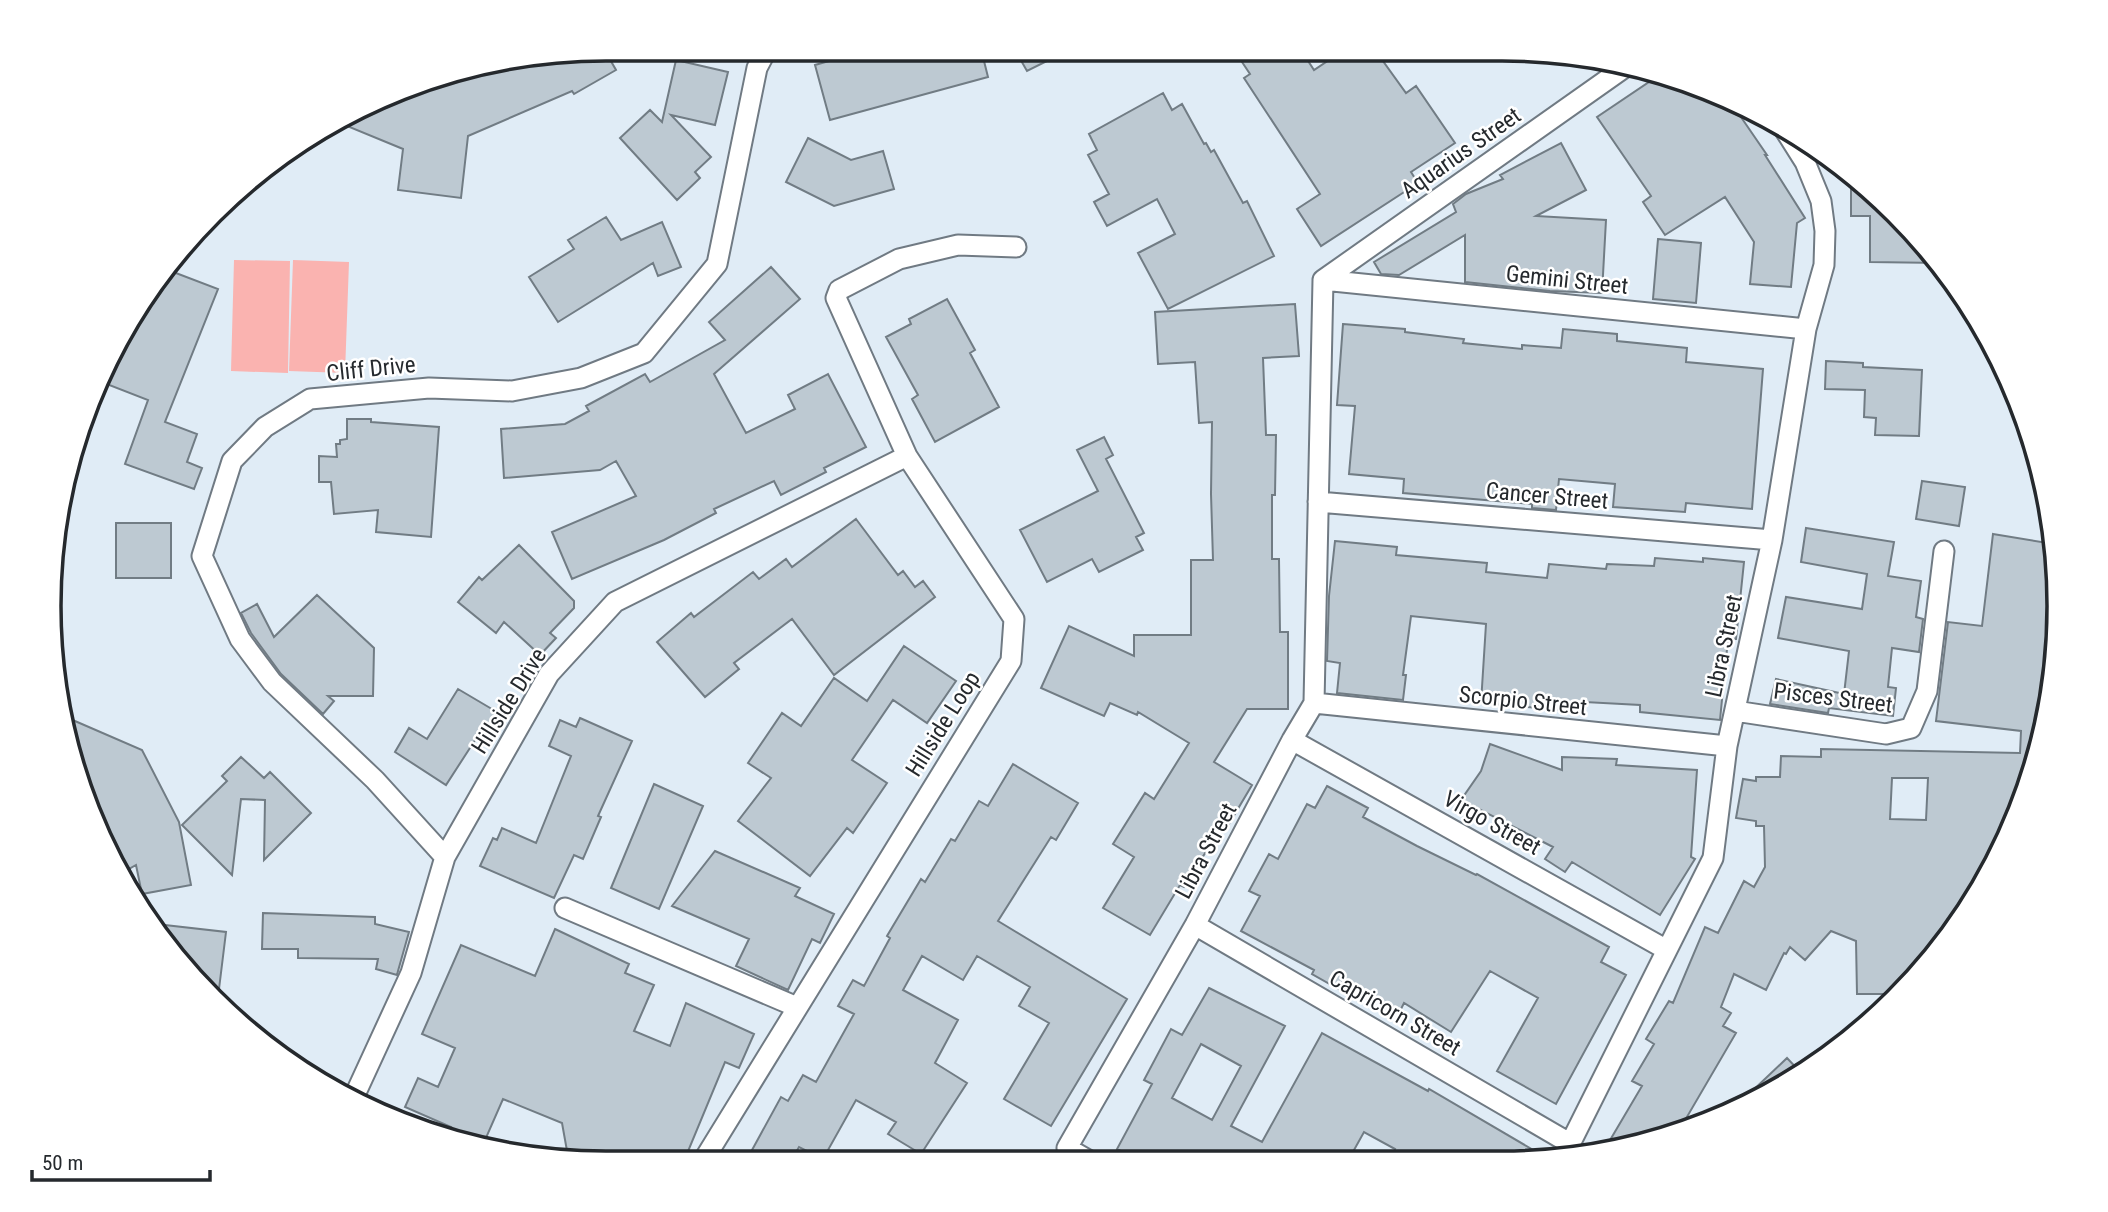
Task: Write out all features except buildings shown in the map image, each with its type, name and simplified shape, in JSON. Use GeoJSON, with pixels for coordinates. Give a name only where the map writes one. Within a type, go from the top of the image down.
{"type":"FeatureCollection","features":[{"type":"Feature","properties":{"kind":"street","name":"Cliff Drive"},"geometry":{"type":"LineString","coordinates":[[445,857],[375,780],[272,682],[240,639],[202,556],[232,461],[265,427],[310,399],[429,387],[512,391],[581,378],[644,353],[717,264],[760,61]]}},
{"type":"Feature","properties":{"kind":"street","name":"Aquarius Street"},"geometry":{"type":"LineString","coordinates":[[1323,280],[1616,74]]}},
{"type":"Feature","properties":{"kind":"street","name":"Libra Street"},"geometry":{"type":"LineString","coordinates":[[1569,1146],[1713,858],[1727,746],[1772,540],[1807,329],[1824,265],[1825,231],[1821,201],[1805,162],[1796,147]]}},
{"type":"Feature","properties":{"kind":"street","name":"Hillside Loop"},"geometry":{"type":"LineString","coordinates":[[710,1151],[1011,661],[1014,618],[907,456],[836,298],[839,290],[899,259],[958,245],[1016,247]]}},
{"type":"Feature","properties":{"kind":"street","name":"Gemini Street"},"geometry":{"type":"LineString","coordinates":[[1323,280],[1807,329]]}},
{"type":"Feature","properties":{"kind":"street","name":"Libra Street"},"geometry":{"type":"LineString","coordinates":[[1072,1151],[1067,1148],[1195,925],[1314,703],[1323,280]]}},
{"type":"Feature","properties":{"kind":"street","name":"Hillside Drive"},"geometry":{"type":"LineString","coordinates":[[357,1091],[411,974],[445,857],[549,674],[615,602],[907,456]]}},
{"type":"Feature","properties":{"kind":"street","name":"Cancer Street"},"geometry":{"type":"LineString","coordinates":[[1318,502],[1772,540]]}},
{"type":"Feature","properties":{"kind":"street","name":"Pisces Street"},"geometry":{"type":"LineString","coordinates":[[1735,711],[1886,734],[1911,728],[1927,691],[1944,551]]}},
{"type":"Feature","properties":{"kind":"street","name":"Scorpio Street"},"geometry":{"type":"LineString","coordinates":[[1314,703],[1727,746]]}},
{"type":"Feature","properties":{"kind":"street","name":"Virgo Street"},"geometry":{"type":"LineString","coordinates":[[1292,740],[1667,950]]}},
{"type":"Feature","properties":{"kind":"street"},"geometry":{"type":"LineString","coordinates":[[565,908],[797,1007]]}},
{"type":"Feature","properties":{"kind":"street","name":"Capricorn Street"},"geometry":{"type":"LineString","coordinates":[[1195,925],[1561,1147]]}},
{"type":"Feature","properties":{"kind":"shaded area"},"geometry":{"type":"Polygon","coordinates":[[[234,260],[290,261],[288,373],[231,371],[234,260]]]}},
{"type":"Feature","properties":{"kind":"shaded area"},"geometry":{"type":"Polygon","coordinates":[[[293,260],[349,262],[345,373],[289,371],[293,260]]]}}]}
